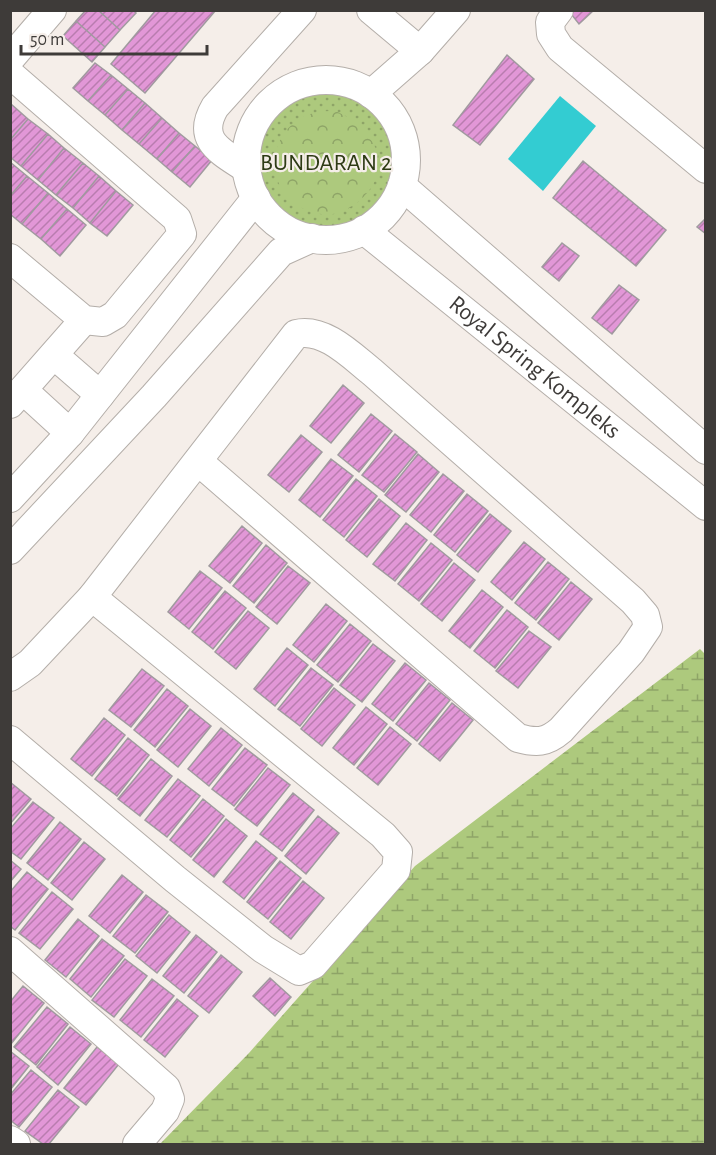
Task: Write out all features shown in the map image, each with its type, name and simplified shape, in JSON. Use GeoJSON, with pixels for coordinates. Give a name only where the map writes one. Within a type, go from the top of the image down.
{"type":"FeatureCollection","features":[{"type":"Feature","properties":{"kind":"street"},"geometry":{"type":"LineString","coordinates":[[10,59],[52,10]]}},
{"type":"Feature","properties":{"kind":"street"},"geometry":{"type":"LineString","coordinates":[[247,169],[211,141],[207,131],[208,120],[215,107],[303,10]]}},
{"type":"Feature","properties":{"kind":"street"},"geometry":{"type":"LineString","coordinates":[[371,10],[420,51]]}},
{"type":"Feature","properties":{"kind":"street"},"geometry":{"type":"LineString","coordinates":[[371,94],[420,51],[456,10]]}},
{"type":"Feature","properties":{"kind":"street"},"geometry":{"type":"LineString","coordinates":[[559,10],[550,22],[551,34],[560,48],[705,169]]}},
{"type":"Feature","properties":{"kind":"street"},"geometry":{"type":"LineString","coordinates":[[10,74],[177,219],[182,234],[178,242],[115,315],[103,322],[84,320],[10,258]]}},
{"type":"Feature","properties":{"kind":"street"},"geometry":{"type":"LineString","coordinates":[[328,80],[358,86],[371,94],[392,115],[404,142],[405,172],[402,186],[387,211],[364,230],[339,238],[312,238],[280,224],[256,198],[247,169],[246,154],[254,124],[272,100],[285,91],[313,81],[328,80]]}},
{"type":"Feature","properties":{"kind":"street","name":"Royal Spring Kompleks"},"geometry":{"type":"LineString","coordinates":[[402,186],[705,450]]}},
{"type":"Feature","properties":{"kind":"street"},"geometry":{"type":"LineString","coordinates":[[10,498],[70,433],[256,198]]}},
{"type":"Feature","properties":{"kind":"street","name":"Royal Spring Kompleks"},"geometry":{"type":"LineString","coordinates":[[364,230],[705,506]]}},
{"type":"Feature","properties":{"kind":"street"},"geometry":{"type":"LineString","coordinates":[[10,550],[169,380],[281,252],[312,238]]}},
{"type":"Feature","properties":{"kind":"street"},"geometry":{"type":"LineString","coordinates":[[70,433],[17,397],[84,320]]}},
{"type":"Feature","properties":{"kind":"street"},"geometry":{"type":"LineString","coordinates":[[12,674],[30,663],[92,597],[199,462],[229,418],[296,334],[313,333],[331,341],[372,372],[615,585],[645,615],[648,627],[631,651],[561,730],[549,740],[534,742],[518,738],[199,462]]}},
{"type":"Feature","properties":{"kind":"street"},"geometry":{"type":"LineString","coordinates":[[54,354],[100,395]]}},
{"type":"Feature","properties":{"kind":"street"},"geometry":{"type":"LineString","coordinates":[[10,740],[175,879],[263,949],[299,971],[313,965],[396,870],[398,852],[383,835],[92,597]]}},
{"type":"Feature","properties":{"kind":"street"},"geometry":{"type":"LineString","coordinates":[[10,951],[166,1088],[170,1099],[165,1111],[137,1144]]}},
{"type":"Feature","properties":{"kind":"street"},"geometry":{"type":"LineString","coordinates":[[10,1140],[16,1144]]}},
{"type":"Feature","properties":{"kind":"green space"},"geometry":{"type":"Polygon","coordinates":[[[326,86],[354,91],[377,107],[393,130],[398,158],[393,186],[377,209],[354,225],[326,230],[298,225],[275,209],[259,186],[254,158],[259,130],[275,107],[298,91],[326,86]]]}},
{"type":"Feature","properties":{"kind":"green space","name":"BUNDARAN 2"},"geometry":{"type":"Polygon","coordinates":[[[335,111],[359,126],[373,142],[377,151],[379,170],[371,188],[358,202],[340,212],[321,214],[299,207],[284,193],[276,176],[275,157],[281,139],[292,124],[311,114],[335,111]]]}},
{"type":"Feature","properties":{"kind":"green space"},"geometry":{"type":"Polygon","coordinates":[[[700,649],[705,654],[705,1144],[160,1144],[249,1053],[415,866],[700,649]]]}},
{"type":"Feature","properties":{"kind":"water"},"geometry":{"type":"Polygon","coordinates":[[[560,96],[596,126],[543,191],[508,159],[560,96]]]}},
{"type":"Feature","properties":{"kind":"building"},"geometry":{"type":"Polygon","coordinates":[[[86,10],[98,10],[120,30],[105,47],[76,21],[86,10]]]}},
{"type":"Feature","properties":{"kind":"building"},"geometry":{"type":"Polygon","coordinates":[[[98,10],[133,10],[136,13],[120,30],[98,10]]]}},
{"type":"Feature","properties":{"kind":"building"},"geometry":{"type":"Polygon","coordinates":[[[156,10],[216,10],[145,93],[111,64],[156,10]]]}},
{"type":"Feature","properties":{"kind":"building"},"geometry":{"type":"Polygon","coordinates":[[[568,10],[594,10],[579,24],[568,10]]]}},
{"type":"Feature","properties":{"kind":"building"},"geometry":{"type":"Polygon","coordinates":[[[76,21],[105,47],[92,62],[63,36],[76,21]]]}},
{"type":"Feature","properties":{"kind":"building"},"geometry":{"type":"Polygon","coordinates":[[[507,55],[534,79],[480,145],[453,125],[507,55]]]}},
{"type":"Feature","properties":{"kind":"building"},"geometry":{"type":"Polygon","coordinates":[[[95,63],[111,75],[88,101],[73,88],[95,63]]]}},
{"type":"Feature","properties":{"kind":"building"},"geometry":{"type":"Polygon","coordinates":[[[111,75],[128,89],[105,115],[88,101],[111,75]]]}},
{"type":"Feature","properties":{"kind":"building"},"geometry":{"type":"Polygon","coordinates":[[[128,89],[145,103],[122,130],[105,115],[128,89]]]}},
{"type":"Feature","properties":{"kind":"building"},"geometry":{"type":"Polygon","coordinates":[[[145,103],[162,118],[139,144],[122,130],[145,103]]]}},
{"type":"Feature","properties":{"kind":"building"},"geometry":{"type":"Polygon","coordinates":[[[10,105],[28,119],[10,140],[10,105]]]}},
{"type":"Feature","properties":{"kind":"building"},"geometry":{"type":"Polygon","coordinates":[[[162,118],[179,133],[157,159],[139,144],[162,118]]]}},
{"type":"Feature","properties":{"kind":"building"},"geometry":{"type":"Polygon","coordinates":[[[28,119],[48,134],[21,166],[10,157],[10,140],[28,119]]]}},
{"type":"Feature","properties":{"kind":"building"},"geometry":{"type":"Polygon","coordinates":[[[179,133],[195,146],[172,172],[157,159],[179,133]]]}},
{"type":"Feature","properties":{"kind":"building"},"geometry":{"type":"Polygon","coordinates":[[[48,134],[64,148],[38,180],[21,166],[48,134]]]}},
{"type":"Feature","properties":{"kind":"building"},"geometry":{"type":"Polygon","coordinates":[[[195,146],[212,160],[190,187],[172,172],[195,146]]]}},
{"type":"Feature","properties":{"kind":"building"},"geometry":{"type":"Polygon","coordinates":[[[64,148],[83,163],[56,195],[38,180],[64,148]]]}},
{"type":"Feature","properties":{"kind":"building"},"geometry":{"type":"Polygon","coordinates":[[[583,161],[666,230],[636,266],[553,198],[583,161]]]}},
{"type":"Feature","properties":{"kind":"building"},"geometry":{"type":"Polygon","coordinates":[[[10,162],[27,176],[10,196],[10,162]]]}},
{"type":"Feature","properties":{"kind":"building"},"geometry":{"type":"Polygon","coordinates":[[[83,163],[99,176],[73,208],[56,195],[83,163]]]}},
{"type":"Feature","properties":{"kind":"building"},"geometry":{"type":"Polygon","coordinates":[[[27,176],[48,193],[22,224],[10,214],[10,196],[27,176]]]}},
{"type":"Feature","properties":{"kind":"building"},"geometry":{"type":"Polygon","coordinates":[[[99,176],[116,191],[90,223],[73,208],[99,176]]]}},
{"type":"Feature","properties":{"kind":"building"},"geometry":{"type":"Polygon","coordinates":[[[116,191],[133,205],[107,236],[90,223],[116,191]]]}},
{"type":"Feature","properties":{"kind":"building"},"geometry":{"type":"Polygon","coordinates":[[[48,193],[67,209],[41,239],[22,224],[48,193]]]}},
{"type":"Feature","properties":{"kind":"building"},"geometry":{"type":"Polygon","coordinates":[[[67,209],[86,225],[60,256],[41,239],[67,209]]]}},
{"type":"Feature","properties":{"kind":"building"},"geometry":{"type":"Polygon","coordinates":[[[706,218],[706,234],[697,227],[706,218]]]}},
{"type":"Feature","properties":{"kind":"building"},"geometry":{"type":"Polygon","coordinates":[[[562,243],[579,256],[559,281],[542,267],[562,243]]]}},
{"type":"Feature","properties":{"kind":"building"},"geometry":{"type":"Polygon","coordinates":[[[619,285],[639,300],[612,334],[592,318],[619,285]]]}},
{"type":"Feature","properties":{"kind":"building"},"geometry":{"type":"Polygon","coordinates":[[[343,385],[364,403],[331,443],[310,426],[343,385]]]}},
{"type":"Feature","properties":{"kind":"building"},"geometry":{"type":"Polygon","coordinates":[[[371,414],[392,431],[359,472],[338,455],[371,414]]]}},
{"type":"Feature","properties":{"kind":"building"},"geometry":{"type":"Polygon","coordinates":[[[395,434],[417,452],[384,492],[362,475],[395,434]]]}},
{"type":"Feature","properties":{"kind":"building"},"geometry":{"type":"Polygon","coordinates":[[[301,435],[322,452],[289,492],[268,475],[301,435]]]}},
{"type":"Feature","properties":{"kind":"building"},"geometry":{"type":"Polygon","coordinates":[[[418,454],[439,472],[406,512],[385,495],[418,454]]]}},
{"type":"Feature","properties":{"kind":"building"},"geometry":{"type":"Polygon","coordinates":[[[331,459],[353,476],[320,517],[299,500],[331,459]]]}},
{"type":"Feature","properties":{"kind":"building"},"geometry":{"type":"Polygon","coordinates":[[[443,474],[464,491],[431,532],[410,515],[443,474]]]}},
{"type":"Feature","properties":{"kind":"building"},"geometry":{"type":"Polygon","coordinates":[[[356,479],[377,496],[344,537],[323,520],[356,479]]]}},
{"type":"Feature","properties":{"kind":"building"},"geometry":{"type":"Polygon","coordinates":[[[467,494],[488,511],[455,552],[434,535],[467,494]]]}},
{"type":"Feature","properties":{"kind":"building"},"geometry":{"type":"Polygon","coordinates":[[[379,499],[400,516],[367,557],[346,540],[379,499]]]}},
{"type":"Feature","properties":{"kind":"building"},"geometry":{"type":"Polygon","coordinates":[[[490,514],[511,531],[478,572],[457,555],[490,514]]]}},
{"type":"Feature","properties":{"kind":"building"},"geometry":{"type":"Polygon","coordinates":[[[406,523],[427,540],[395,581],[373,564],[406,523]]]}},
{"type":"Feature","properties":{"kind":"building"},"geometry":{"type":"Polygon","coordinates":[[[242,526],[262,543],[230,583],[209,566],[242,526]]]}},
{"type":"Feature","properties":{"kind":"building"},"geometry":{"type":"Polygon","coordinates":[[[524,542],[545,559],[512,600],[491,582],[524,542]]]}},
{"type":"Feature","properties":{"kind":"building"},"geometry":{"type":"Polygon","coordinates":[[[431,543],[452,560],[419,601],[398,584],[431,543]]]}},
{"type":"Feature","properties":{"kind":"building"},"geometry":{"type":"Polygon","coordinates":[[[266,545],[287,563],[254,603],[233,586],[266,545]]]}},
{"type":"Feature","properties":{"kind":"building"},"geometry":{"type":"Polygon","coordinates":[[[548,562],[569,579],[536,620],[515,603],[548,562]]]}},
{"type":"Feature","properties":{"kind":"building"},"geometry":{"type":"Polygon","coordinates":[[[454,563],[475,580],[442,621],[421,604],[454,563]]]}},
{"type":"Feature","properties":{"kind":"building"},"geometry":{"type":"Polygon","coordinates":[[[288,566],[310,583],[277,624],[256,607],[288,566]]]}},
{"type":"Feature","properties":{"kind":"building"},"geometry":{"type":"Polygon","coordinates":[[[200,571],[222,588],[189,629],[168,612],[200,571]]]}},
{"type":"Feature","properties":{"kind":"building"},"geometry":{"type":"Polygon","coordinates":[[[571,582],[592,599],[559,640],[538,623],[571,582]]]}},
{"type":"Feature","properties":{"kind":"building"},"geometry":{"type":"Polygon","coordinates":[[[482,590],[503,607],[470,648],[449,631],[482,590]]]}},
{"type":"Feature","properties":{"kind":"building"},"geometry":{"type":"Polygon","coordinates":[[[225,591],[246,608],[213,649],[192,632],[225,591]]]}},
{"type":"Feature","properties":{"kind":"building"},"geometry":{"type":"Polygon","coordinates":[[[326,604],[347,621],[314,662],[293,645],[326,604]]]}},
{"type":"Feature","properties":{"kind":"building"},"geometry":{"type":"Polygon","coordinates":[[[507,610],[528,627],[495,668],[474,651],[507,610]]]}},
{"type":"Feature","properties":{"kind":"building"},"geometry":{"type":"Polygon","coordinates":[[[248,611],[269,628],[236,669],[215,652],[248,611]]]}},
{"type":"Feature","properties":{"kind":"building"},"geometry":{"type":"Polygon","coordinates":[[[350,624],[371,641],[338,682],[317,665],[350,624]]]}},
{"type":"Feature","properties":{"kind":"building"},"geometry":{"type":"Polygon","coordinates":[[[529,631],[551,647],[518,688],[496,671],[529,631]]]}},
{"type":"Feature","properties":{"kind":"building"},"geometry":{"type":"Polygon","coordinates":[[[373,644],[395,661],[362,702],[340,685],[373,644]]]}},
{"type":"Feature","properties":{"kind":"building"},"geometry":{"type":"Polygon","coordinates":[[[287,648],[308,665],[275,706],[254,689],[287,648]]]}},
{"type":"Feature","properties":{"kind":"building"},"geometry":{"type":"Polygon","coordinates":[[[405,663],[426,680],[393,721],[372,704],[405,663]]]}},
{"type":"Feature","properties":{"kind":"building"},"geometry":{"type":"Polygon","coordinates":[[[311,668],[333,685],[300,726],[278,709],[311,668]]]}},
{"type":"Feature","properties":{"kind":"building"},"geometry":{"type":"Polygon","coordinates":[[[142,669],[164,686],[131,727],[109,710],[142,669]]]}},
{"type":"Feature","properties":{"kind":"building"},"geometry":{"type":"Polygon","coordinates":[[[429,683],[450,700],[417,741],[396,724],[429,683]]]}},
{"type":"Feature","properties":{"kind":"building"},"geometry":{"type":"Polygon","coordinates":[[[334,688],[355,705],[322,746],[301,729],[334,688]]]}},
{"type":"Feature","properties":{"kind":"building"},"geometry":{"type":"Polygon","coordinates":[[[167,689],[188,706],[155,747],[134,730],[167,689]]]}},
{"type":"Feature","properties":{"kind":"building"},"geometry":{"type":"Polygon","coordinates":[[[452,703],[473,720],[440,761],[419,744],[452,703]]]}},
{"type":"Feature","properties":{"kind":"building"},"geometry":{"type":"Polygon","coordinates":[[[366,707],[387,724],[354,765],[333,748],[366,707]]]}},
{"type":"Feature","properties":{"kind":"building"},"geometry":{"type":"Polygon","coordinates":[[[190,709],[211,726],[178,767],[157,750],[190,709]]]}},
{"type":"Feature","properties":{"kind":"building"},"geometry":{"type":"Polygon","coordinates":[[[104,718],[125,735],[92,776],[71,759],[104,718]]]}},
{"type":"Feature","properties":{"kind":"building"},"geometry":{"type":"Polygon","coordinates":[[[390,727],[411,744],[378,785],[357,768],[390,727]]]}},
{"type":"Feature","properties":{"kind":"building"},"geometry":{"type":"Polygon","coordinates":[[[221,728],[242,745],[209,786],[188,769],[221,728]]]}},
{"type":"Feature","properties":{"kind":"building"},"geometry":{"type":"Polygon","coordinates":[[[128,738],[149,755],[117,796],[95,779],[128,738]]]}},
{"type":"Feature","properties":{"kind":"building"},"geometry":{"type":"Polygon","coordinates":[[[245,748],[267,765],[234,806],[212,789],[245,748]]]}},
{"type":"Feature","properties":{"kind":"building"},"geometry":{"type":"Polygon","coordinates":[[[151,759],[172,776],[140,816],[118,799],[151,759]]]}},
{"type":"Feature","properties":{"kind":"building"},"geometry":{"type":"Polygon","coordinates":[[[268,768],[290,785],[257,826],[235,809],[268,768]]]}},
{"type":"Feature","properties":{"kind":"building"},"geometry":{"type":"Polygon","coordinates":[[[178,779],[200,796],[167,837],[145,820],[178,779]]]}},
{"type":"Feature","properties":{"kind":"building"},"geometry":{"type":"Polygon","coordinates":[[[10,782],[31,799],[10,824],[10,782]]]}},
{"type":"Feature","properties":{"kind":"building"},"geometry":{"type":"Polygon","coordinates":[[[293,793],[314,810],[282,851],[260,834],[293,793]]]}},
{"type":"Feature","properties":{"kind":"building"},"geometry":{"type":"Polygon","coordinates":[[[203,799],[224,816],[191,857],[170,840],[203,799]]]}},
{"type":"Feature","properties":{"kind":"building"},"geometry":{"type":"Polygon","coordinates":[[[33,802],[54,818],[21,859],[10,851],[10,829],[33,802]]]}},
{"type":"Feature","properties":{"kind":"building"},"geometry":{"type":"Polygon","coordinates":[[[318,816],[339,833],[306,874],[285,856],[318,816]]]}},
{"type":"Feature","properties":{"kind":"building"},"geometry":{"type":"Polygon","coordinates":[[[226,819],[247,836],[214,877],[193,860],[226,819]]]}},
{"type":"Feature","properties":{"kind":"building"},"geometry":{"type":"Polygon","coordinates":[[[60,822],[81,839],[48,880],[27,863],[60,822]]]}},
{"type":"Feature","properties":{"kind":"building"},"geometry":{"type":"Polygon","coordinates":[[[256,841],[277,858],[244,899],[223,882],[256,841]]]}},
{"type":"Feature","properties":{"kind":"building"},"geometry":{"type":"Polygon","coordinates":[[[84,842],[105,859],[72,900],[51,883],[84,842]]]}},
{"type":"Feature","properties":{"kind":"building"},"geometry":{"type":"Polygon","coordinates":[[[10,860],[21,869],[10,882],[10,860]]]}},
{"type":"Feature","properties":{"kind":"building"},"geometry":{"type":"Polygon","coordinates":[[[280,861],[301,878],[268,919],[247,902],[280,861]]]}},
{"type":"Feature","properties":{"kind":"building"},"geometry":{"type":"Polygon","coordinates":[[[27,872],[48,889],[15,930],[10,926],[10,892],[27,872]]]}},
{"type":"Feature","properties":{"kind":"building"},"geometry":{"type":"Polygon","coordinates":[[[122,875],[143,892],[110,933],[89,916],[122,875]]]}},
{"type":"Feature","properties":{"kind":"building"},"geometry":{"type":"Polygon","coordinates":[[[303,881],[324,898],[291,939],[270,922],[303,881]]]}},
{"type":"Feature","properties":{"kind":"building"},"geometry":{"type":"Polygon","coordinates":[[[52,892],[73,909],[40,949],[19,933],[52,892]]]}},
{"type":"Feature","properties":{"kind":"building"},"geometry":{"type":"Polygon","coordinates":[[[146,895],[168,912],[135,953],[113,936],[146,895]]]}},
{"type":"Feature","properties":{"kind":"building"},"geometry":{"type":"Polygon","coordinates":[[[169,915],[190,932],[157,973],[136,956],[169,915]]]}},
{"type":"Feature","properties":{"kind":"building"},"geometry":{"type":"Polygon","coordinates":[[[78,919],[99,936],[66,977],[45,960],[78,919]]]}},
{"type":"Feature","properties":{"kind":"building"},"geometry":{"type":"Polygon","coordinates":[[[196,935],[217,952],[184,993],[163,976],[196,935]]]}},
{"type":"Feature","properties":{"kind":"building"},"geometry":{"type":"Polygon","coordinates":[[[102,939],[124,956],[91,997],[70,979],[102,939]]]}},
{"type":"Feature","properties":{"kind":"building"},"geometry":{"type":"Polygon","coordinates":[[[221,955],[242,972],[209,1013],[188,996],[221,955]]]}},
{"type":"Feature","properties":{"kind":"building"},"geometry":{"type":"Polygon","coordinates":[[[125,959],[147,976],[114,1017],[92,1000],[125,959]]]}},
{"type":"Feature","properties":{"kind":"building"},"geometry":{"type":"Polygon","coordinates":[[[270,978],[291,997],[275,1016],[253,996],[270,978]]]}},
{"type":"Feature","properties":{"kind":"building"},"geometry":{"type":"Polygon","coordinates":[[[152,979],[174,996],[141,1037],[120,1020],[152,979]]]}},
{"type":"Feature","properties":{"kind":"building"},"geometry":{"type":"Polygon","coordinates":[[[23,986],[44,1003],[11,1044],[10,1002],[23,986]]]}},
{"type":"Feature","properties":{"kind":"building"},"geometry":{"type":"Polygon","coordinates":[[[177,999],[198,1016],[165,1057],[144,1040],[177,999]]]}},
{"type":"Feature","properties":{"kind":"building"},"geometry":{"type":"Polygon","coordinates":[[[47,1007],[68,1024],[36,1065],[14,1047],[47,1007]]]}},
{"type":"Feature","properties":{"kind":"building"},"geometry":{"type":"Polygon","coordinates":[[[70,1027],[91,1044],[58,1085],[37,1067],[70,1027]]]}},
{"type":"Feature","properties":{"kind":"building"},"geometry":{"type":"Polygon","coordinates":[[[97,1047],[119,1064],[86,1105],[64,1088],[97,1047]]]}},
{"type":"Feature","properties":{"kind":"building"},"geometry":{"type":"Polygon","coordinates":[[[10,1051],[29,1066],[10,1090],[10,1051]]]}},
{"type":"Feature","properties":{"kind":"building"},"geometry":{"type":"Polygon","coordinates":[[[31,1070],[52,1087],[19,1127],[10,1120],[10,1095],[31,1070]]]}},
{"type":"Feature","properties":{"kind":"building"},"geometry":{"type":"Polygon","coordinates":[[[58,1090],[79,1107],[49,1144],[43,1144],[25,1131],[58,1090]]]}}]}
